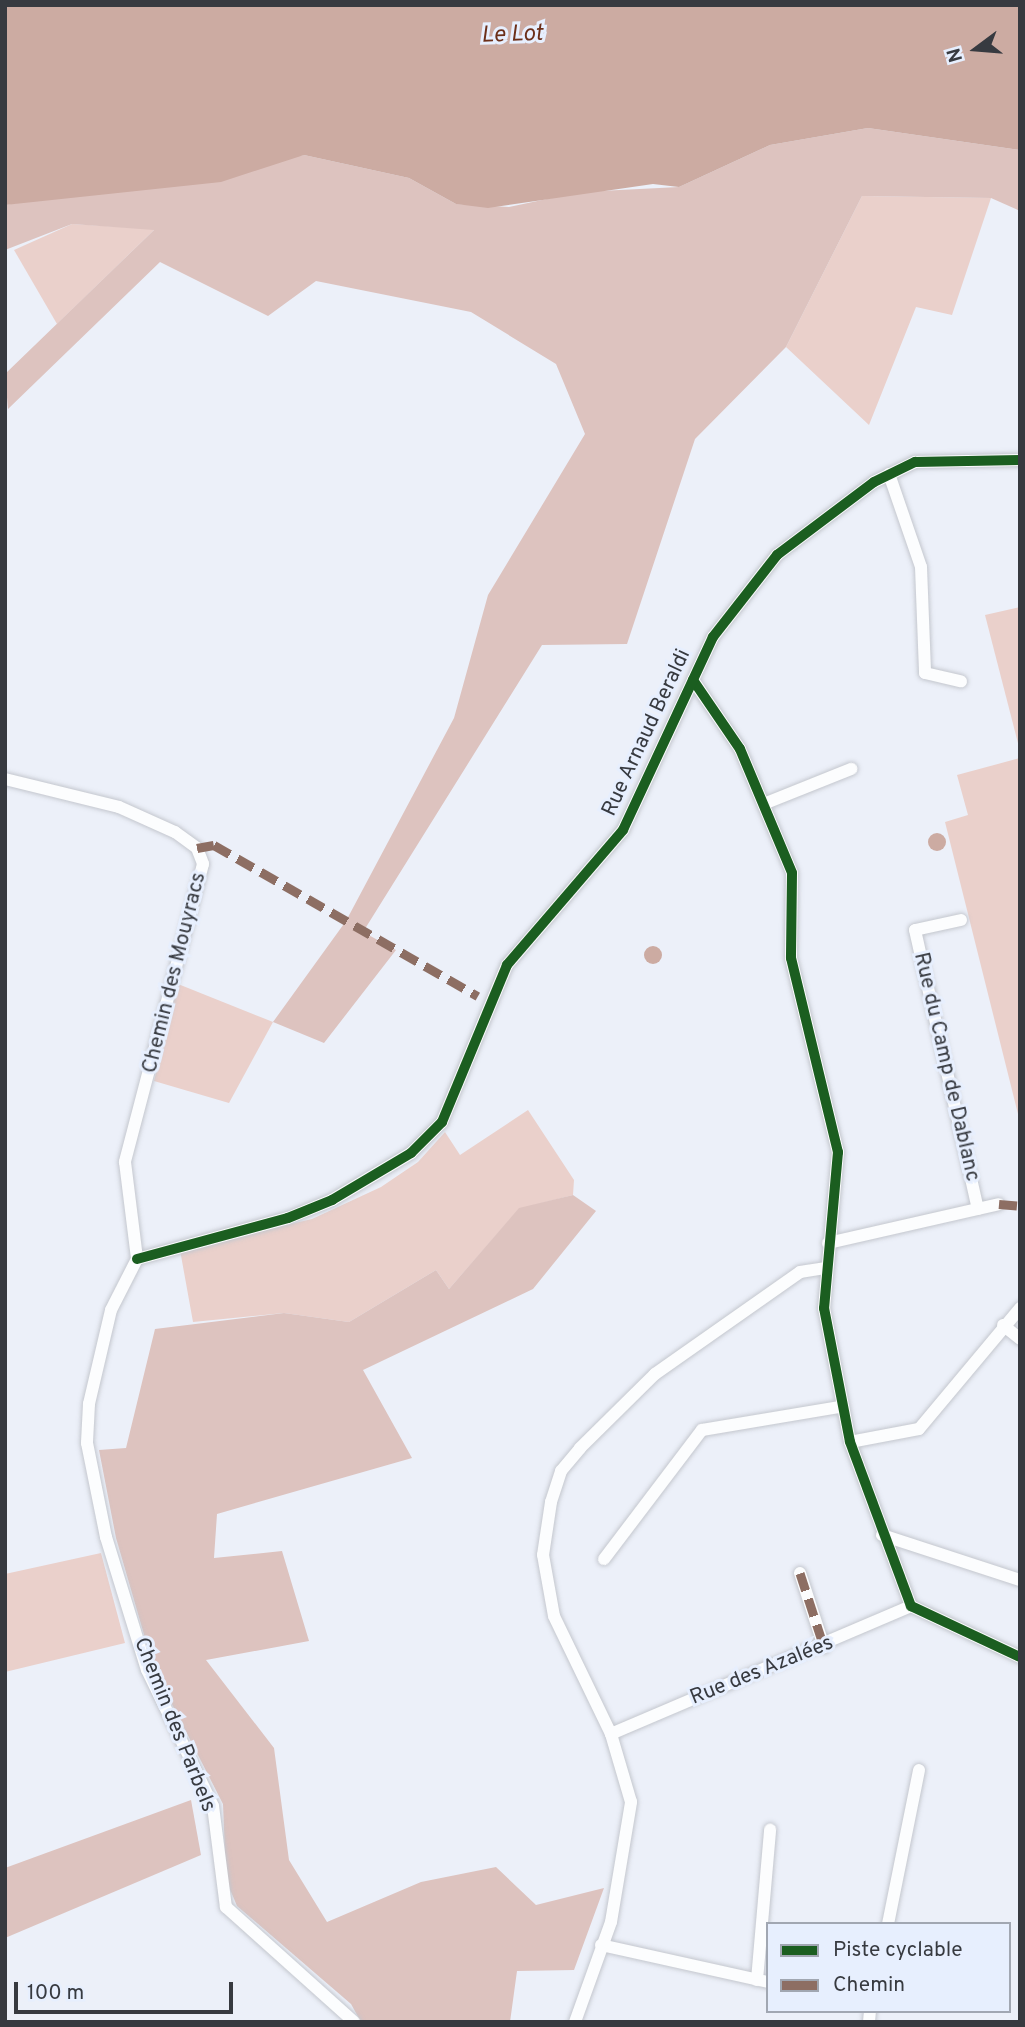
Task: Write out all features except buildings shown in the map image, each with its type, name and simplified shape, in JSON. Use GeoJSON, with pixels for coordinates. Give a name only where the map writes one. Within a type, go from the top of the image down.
{"type":"FeatureCollection","features":[{"type":"Feature","properties":{"kind":"street","name":"Rue Arnaud Beraldi"},"geometry":{"type":"LineString","coordinates":[[137,1259],[332,1200],[385,1171],[442,1122],[507,965],[623,830],[693,680],[733,606],[777,555],[804,530],[889,474],[958,457],[1020,460]]}},
{"type":"Feature","properties":{"kind":"street"},"geometry":{"type":"LineString","coordinates":[[889,474],[919,557],[925,673],[961,681]]}},
{"type":"Feature","properties":{"kind":"street"},"geometry":{"type":"LineString","coordinates":[[693,680],[766,803],[792,873],[791,958],[838,1152],[825,1268],[824,1308],[839,1407],[850,1442],[882,1535],[911,1606],[1020,1657]]}},
{"type":"Feature","properties":{"kind":"street"},"geometry":{"type":"LineString","coordinates":[[766,803],[851,769]]}},
{"type":"Feature","properties":{"kind":"street","name":"Chemin des Mouyracs"},"geometry":{"type":"LineString","coordinates":[[5,779],[119,807],[175,832],[197,848],[203,864],[125,1162],[137,1259]]}},
{"type":"Feature","properties":{"kind":"street","name":"Rue du Camp de Dablanc"},"geometry":{"type":"LineString","coordinates":[[961,920],[915,930],[978,1209]]}},
{"type":"Feature","properties":{"kind":"street","name":"Rue du Camp de Dablanc"},"geometry":{"type":"LineString","coordinates":[[828,1243],[999,1203]]}},
{"type":"Feature","properties":{"kind":"street","name":"Chemin des Parbels"},"geometry":{"type":"LineString","coordinates":[[137,1259],[111,1310],[89,1404],[87,1443],[107,1537],[147,1670],[213,1806],[226,1907],[354,2022]]}},
{"type":"Feature","properties":{"kind":"street"},"geometry":{"type":"LineString","coordinates":[[575,2022],[601,1945],[631,1802],[611,1734],[554,1616],[547,1588],[543,1555],[561,1471],[697,1338],[800,1272],[825,1268]]}},
{"type":"Feature","properties":{"kind":"street"},"geometry":{"type":"LineString","coordinates":[[850,1442],[919,1429],[1003,1325],[1020,1308]]}},
{"type":"Feature","properties":{"kind":"street"},"geometry":{"type":"LineString","coordinates":[[1003,1325],[1020,1339]]}},
{"type":"Feature","properties":{"kind":"street"},"geometry":{"type":"LineString","coordinates":[[604,1559],[698,1433],[839,1407]]}},
{"type":"Feature","properties":{"kind":"street"},"geometry":{"type":"LineString","coordinates":[[882,1535],[1020,1580]]}},
{"type":"Feature","properties":{"kind":"street"},"geometry":{"type":"LineString","coordinates":[[800,1573],[824,1647]]}},
{"type":"Feature","properties":{"kind":"street","name":"Rue des Azalées"},"geometry":{"type":"LineString","coordinates":[[611,1734],[824,1647],[911,1606]]}},
{"type":"Feature","properties":{"kind":"street"},"geometry":{"type":"LineString","coordinates":[[888,1922],[919,1770]]}},
{"type":"Feature","properties":{"kind":"street"},"geometry":{"type":"LineString","coordinates":[[601,1945],[763,1981],[770,1830]]}},
{"type":"Feature","properties":{"kind":"shaded area"},"geometry":{"type":"Polygon","coordinates":[[[868,128],[1020,150],[1020,211],[991,198],[862,196],[786,347],[695,439],[627,644],[542,645],[363,932],[396,950],[324,1043],[273,1022],[346,921],[454,718],[488,595],[585,434],[556,364],[471,312],[316,281],[268,316],[160,262],[8,409],[5,374],[154,230],[72,224],[5,250],[5,205],[304,155],[409,178],[456,204],[509,207],[580,192],[679,187],[770,145],[868,128]]]}},
{"type":"Feature","properties":{"kind":"shaded area"},"geometry":{"type":"Polygon","coordinates":[[[862,196],[991,198],[952,315],[916,307],[869,425],[786,347],[862,196]]]}},
{"type":"Feature","properties":{"kind":"shaded area"},"geometry":{"type":"Polygon","coordinates":[[[72,224],[155,229],[57,324],[14,250],[72,224]]]}},
{"type":"Feature","properties":{"kind":"shaded area"},"geometry":{"type":"Polygon","coordinates":[[[1020,607],[1020,751],[985,615],[1020,607]]]}},
{"type":"Feature","properties":{"kind":"shaded area"},"geometry":{"type":"Polygon","coordinates":[[[1020,758],[1020,1122],[945,822],[968,815],[957,775],[1020,758]]]}},
{"type":"Feature","properties":{"kind":"shaded area"},"geometry":{"type":"Polygon","coordinates":[[[178,984],[273,1022],[229,1103],[154,1081],[178,984]]]}},
{"type":"Feature","properties":{"kind":"shaded area"},"geometry":{"type":"Polygon","coordinates":[[[528,1110],[574,1180],[573,1195],[519,1209],[449,1289],[436,1270],[349,1322],[284,1313],[193,1322],[180,1250],[312,1219],[381,1187],[418,1162],[445,1132],[460,1155],[528,1110]]]}},
{"type":"Feature","properties":{"kind":"shaded area"},"geometry":{"type":"Polygon","coordinates":[[[573,1195],[596,1211],[533,1289],[363,1370],[412,1458],[217,1514],[214,1558],[282,1551],[309,1641],[206,1660],[274,1748],[289,1860],[327,1922],[421,1882],[496,1867],[536,1905],[604,1888],[574,1970],[517,1971],[510,2022],[361,2022],[351,2004],[237,1906],[226,1880],[223,1804],[154,1669],[116,1538],[99,1450],[126,1448],[155,1329],[284,1313],[349,1322],[436,1270],[449,1289],[519,1208],[573,1195]]]}},
{"type":"Feature","properties":{"kind":"shaded area"},"geometry":{"type":"Polygon","coordinates":[[[101,1553],[125,1643],[5,1672],[5,1574],[101,1553]]]}},
{"type":"Feature","properties":{"kind":"shaded area"},"geometry":{"type":"Polygon","coordinates":[[[191,1800],[201,1855],[5,1938],[5,1868],[191,1800]]]}},
{"type":"Feature","properties":{"kind":"water","name":"Le Lot"},"geometry":{"type":"Polygon","coordinates":[[[5,5],[1020,5],[1020,150],[868,128],[770,145],[679,187],[653,184],[488,208],[456,204],[409,178],[304,155],[221,182],[5,205],[5,5]]]}},
{"type":"Feature","properties":{"kind":"water"},"geometry":{"type":"Polygon","coordinates":[[[937,833],[943,836],[946,842],[943,848],[937,851],[931,848],[928,842],[931,836],[937,833]]]}},
{"type":"Feature","properties":{"kind":"water"},"geometry":{"type":"Polygon","coordinates":[[[653,946],[659,949],[662,955],[659,961],[653,964],[647,961],[644,955],[647,949],[653,946]]]}},
{"type":"Feature","properties":{"kind":"marked path"},"geometry":{"type":"LineString","coordinates":[[197,848],[214,845],[478,996]]}},
{"type":"Feature","properties":{"kind":"marked path"},"geometry":{"type":"LineString","coordinates":[[999,1204],[1020,1206]]}},
{"type":"Feature","properties":{"kind":"marked path"},"geometry":{"type":"LineString","coordinates":[[800,1573],[824,1647]]}},
{"type":"Feature","properties":{"kind":"cycle path"},"geometry":{"type":"LineString","coordinates":[[137,1259],[288,1218],[332,1200],[411,1153],[442,1122],[507,965],[623,830],[713,637],[777,555],[874,482],[915,462],[1020,460]]}},
{"type":"Feature","properties":{"kind":"cycle path"},"geometry":{"type":"LineString","coordinates":[[693,680],[740,749],[792,873],[791,958],[838,1152],[824,1308],[850,1442],[911,1606],[1020,1657]]}}]}
